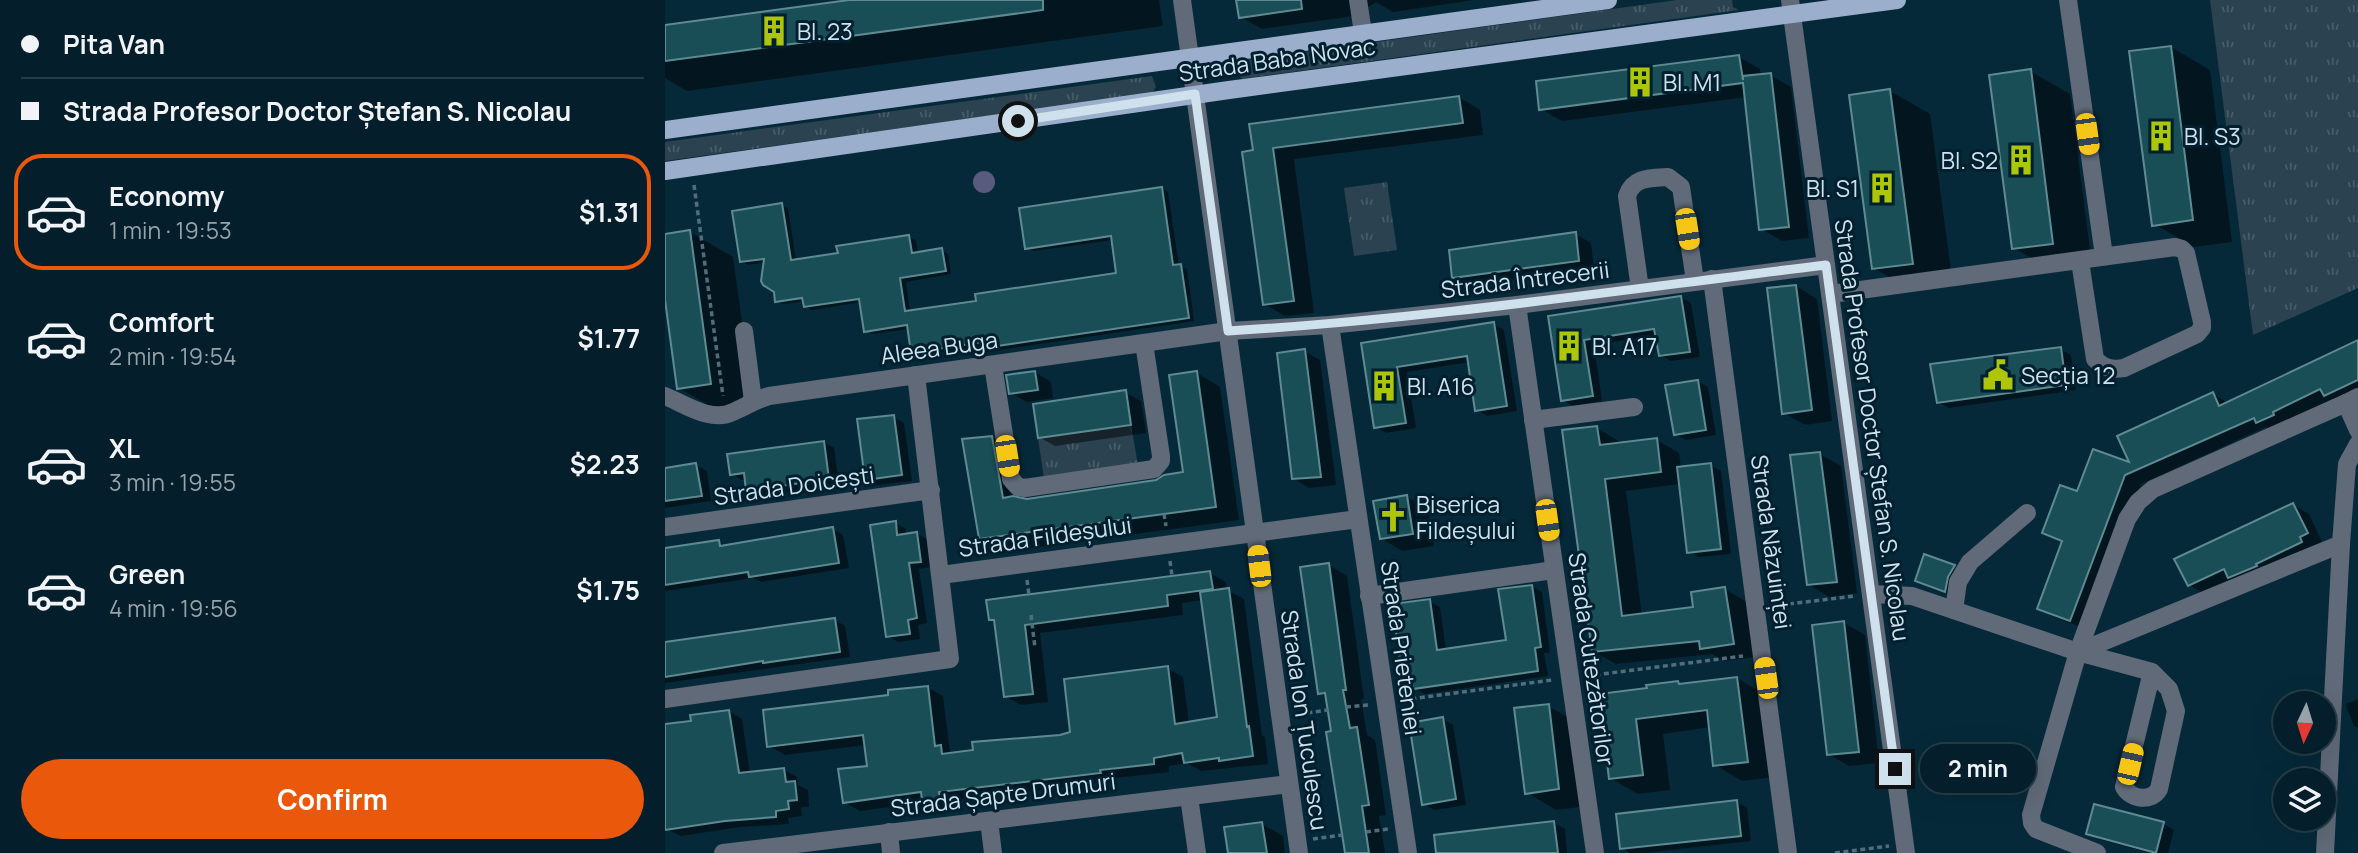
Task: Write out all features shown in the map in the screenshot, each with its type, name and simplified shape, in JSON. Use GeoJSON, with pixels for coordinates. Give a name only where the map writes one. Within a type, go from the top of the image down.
{"type":"FeatureCollection","features":[{"type":"Feature","properties":{"kind":"main road","name":"Strada Baba Novac"},"geometry":{"type":"LineString","coordinates":[[665,171],[1791,7],[1897,0]]}},
{"type":"Feature","properties":{"kind":"main road","name":"Strada Baba Novac"},"geometry":{"type":"LineString","coordinates":[[665,131],[1599,1]]}},
{"type":"Feature","properties":{"kind":"street"},"geometry":{"type":"LineString","coordinates":[[1182,0],[1190,57]]}},
{"type":"Feature","properties":{"kind":"street"},"geometry":{"type":"LineString","coordinates":[[1358,0],[1363,33]]}},
{"type":"Feature","properties":{"kind":"street"},"geometry":{"type":"LineString","coordinates":[[2068,0],[2105,256]]}},
{"type":"Feature","properties":{"kind":"street","name":"Strada Profesor Doctor Ștefan S. Nicolau"},"geometry":{"type":"LineString","coordinates":[[1791,7],[1906,848]]}},
{"type":"Feature","properties":{"kind":"street","name":"Strada Ion Țuculescu"},"geometry":{"type":"LineString","coordinates":[[1190,57],[1298,847]]}},
{"type":"Feature","properties":{"kind":"street","name":"Strada Năzuinței"},"geometry":{"type":"LineString","coordinates":[[1640,289],[1627,196],[1630,186],[1635,182],[1668,177],[1681,187],[1704,280],[1756,608],[1788,853]]}},
{"type":"Feature","properties":{"kind":"street"},"geometry":{"type":"LineString","coordinates":[[1831,294],[2175,247],[2186,253],[2203,322],[2202,328],[2197,334],[2124,368],[2103,366],[2095,359],[2080,261]]}},
{"type":"Feature","properties":{"kind":"street","name":"Strada Întrecerii"},"geometry":{"type":"LineString","coordinates":[[1228,331],[1330,325],[1517,305],[1826,265]]}},
{"type":"Feature","properties":{"kind":"street","name":"Strada Cutezătorilor"},"geometry":{"type":"LineString","coordinates":[[1517,305],[1595,853]]}},
{"type":"Feature","properties":{"kind":"street","name":"Strada Prieteniei"},"geometry":{"type":"LineString","coordinates":[[1330,325],[1408,853]]}},
{"type":"Feature","properties":{"kind":"street"},"geometry":{"type":"LineString","coordinates":[[744,331],[753,401]]}},
{"type":"Feature","properties":{"kind":"street","name":"Aleea Buga"},"geometry":{"type":"LineString","coordinates":[[726,415],[769,396],[1228,331]]}},
{"type":"Feature","properties":{"kind":"street"},"geometry":{"type":"LineString","coordinates":[[993,365],[1011,479],[1018,487],[1025,488],[1154,469],[1158,466],[1161,456],[1144,343]]}},
{"type":"Feature","properties":{"kind":"street"},"geometry":{"type":"LineString","coordinates":[[916,375],[941,575]]}},
{"type":"Feature","properties":{"kind":"street"},"geometry":{"type":"LineString","coordinates":[[665,396],[710,415],[726,415]]}},
{"type":"Feature","properties":{"kind":"street"},"geometry":{"type":"LineString","coordinates":[[2097,853],[2044,833],[2032,823],[2037,793],[2078,652],[2127,519],[2138,502],[2153,489],[2352,400],[2358,430]]}},
{"type":"Feature","properties":{"kind":"street"},"geometry":{"type":"LineString","coordinates":[[1533,420],[1634,407]]}},
{"type":"Feature","properties":{"kind":"street"},"geometry":{"type":"LineString","coordinates":[[2325,853],[2347,464],[2358,444]]}},
{"type":"Feature","properties":{"kind":"street","name":"Strada Doicești"},"geometry":{"type":"LineString","coordinates":[[665,527],[931,490]]}},
{"type":"Feature","properties":{"kind":"street"},"geometry":{"type":"LineString","coordinates":[[1954,610],[1958,582],[1970,562],[2027,513]]}},
{"type":"Feature","properties":{"kind":"street","name":"Strada Fildeșului"},"geometry":{"type":"LineString","coordinates":[[665,699],[950,659],[941,575],[1358,519]]}},
{"type":"Feature","properties":{"kind":"street"},"geometry":{"type":"LineString","coordinates":[[2078,652],[2341,544]]}},
{"type":"Feature","properties":{"kind":"street"},"geometry":{"type":"LineString","coordinates":[[1369,596],[1554,570]]}},
{"type":"Feature","properties":{"kind":"street"},"geometry":{"type":"LineString","coordinates":[[1871,594],[1912,596],[2078,652],[2152,672],[2169,689],[2176,711],[2159,789],[2156,795],[2149,798],[2132,795],[2124,787],[2152,672]]}},
{"type":"Feature","properties":{"kind":"street","name":"Strada Șapte Drumuri"},"geometry":{"type":"LineString","coordinates":[[723,853],[1289,784]]}},
{"type":"Feature","properties":{"kind":"street"},"geometry":{"type":"LineString","coordinates":[[1189,797],[1197,853]]}},
{"type":"Feature","properties":{"kind":"street"},"geometry":{"type":"LineString","coordinates":[[989,821],[993,853]]}},
{"type":"Feature","properties":{"kind":"street"},"geometry":{"type":"LineString","coordinates":[[888,832],[891,853]]}},
{"type":"Feature","properties":{"kind":"path"},"geometry":{"type":"LineString","coordinates":[[692,168],[726,415]]}},
{"type":"Feature","properties":{"kind":"path"},"geometry":{"type":"LineString","coordinates":[[1756,608],[1871,594]]}},
{"type":"Feature","properties":{"kind":"path"},"geometry":{"type":"LineString","coordinates":[[1031,615],[1035,648]]}},
{"type":"Feature","properties":{"kind":"path"},"geometry":{"type":"LineString","coordinates":[[1280,717],[1328,710]]}},
{"type":"Feature","properties":{"kind":"path"},"geometry":{"type":"LineString","coordinates":[[1298,847],[1342,835]]}},
{"type":"Feature","properties":{"kind":"path"},"geometry":{"type":"LineString","coordinates":[[1835,853],[1906,848]]}},
{"type":"Feature","properties":{"kind":"green space"},"geometry":{"type":"Polygon","coordinates":[[[1677,0],[1732,0],[1733,7],[1739,10],[1242,79],[1236,71],[1239,61],[1677,0]]]}},
{"type":"Feature","properties":{"kind":"green space"},"geometry":{"type":"Polygon","coordinates":[[[2210,0],[2358,0],[2358,288],[2253,335],[2210,0]]]}},
{"type":"Feature","properties":{"kind":"green space"},"geometry":{"type":"Polygon","coordinates":[[[1152,76],[1156,87],[1152,93],[665,161],[665,142],[1152,76]]]}},
{"type":"Feature","properties":{"kind":"green space"},"geometry":{"type":"Polygon","coordinates":[[[1387,182],[1397,250],[1354,256],[1344,188],[1387,182]]]}},
{"type":"Feature","properties":{"kind":"green space"},"geometry":{"type":"Polygon","coordinates":[[[1131,425],[1138,465],[1044,479],[1038,438],[1131,425]]]}},
{"type":"Feature","properties":{"kind":"water"},"geometry":{"type":"Polygon","coordinates":[[[984,171],[992,174],[995,182],[992,190],[984,193],[976,190],[973,182],[976,174],[984,171]]]}},
{"type":"Feature","properties":{"kind":"building","name":"Bl. 23"},"geometry":{"type":"Polygon","coordinates":[[[849,0],[1043,0],[1043,10],[665,61],[665,25],[849,0]]]}},
{"type":"Feature","properties":{"kind":"building"},"geometry":{"type":"Polygon","coordinates":[[[1236,0],[1301,0],[1302,9],[1239,18],[1236,0]]]}},
{"type":"Feature","properties":{"kind":"building","name":"Bl. S3"},"geometry":{"type":"Polygon","coordinates":[[[2171,46],[2193,220],[2152,226],[2129,51],[2171,46]]]}},
{"type":"Feature","properties":{"kind":"building"},"geometry":{"type":"Polygon","coordinates":[[[1739,55],[1743,80],[1743,76],[1771,73],[1789,227],[1759,230],[1743,83],[1539,110],[1536,81],[1739,55]]]}},
{"type":"Feature","properties":{"kind":"building","name":"Bl. S2"},"geometry":{"type":"Polygon","coordinates":[[[2031,69],[2053,244],[2012,249],[1989,75],[2031,69]]]}},
{"type":"Feature","properties":{"kind":"building","name":"Bl. S1"},"geometry":{"type":"Polygon","coordinates":[[[1890,89],[1913,264],[1872,269],[1849,95],[1890,89]]]}},
{"type":"Feature","properties":{"kind":"building"},"geometry":{"type":"Polygon","coordinates":[[[1459,96],[1463,123],[1273,148],[1294,301],[1263,305],[1242,152],[1253,150],[1249,124],[1459,96]]]}},
{"type":"Feature","properties":{"kind":"building"},"geometry":{"type":"Polygon","coordinates":[[[1162,187],[1173,265],[1181,264],[1189,318],[983,348],[983,342],[911,353],[907,325],[864,332],[859,299],[804,307],[802,298],[775,302],[774,292],[761,281],[764,259],[740,262],[732,211],[782,203],[791,260],[838,253],[836,246],[909,235],[912,253],[942,248],[946,271],[900,278],[905,311],[976,301],[975,294],[1116,273],[1111,236],[1025,249],[1019,208],[1162,187]]]}},
{"type":"Feature","properties":{"kind":"building"},"geometry":{"type":"Polygon","coordinates":[[[690,230],[711,384],[677,389],[665,300],[665,234],[690,230]]]}},
{"type":"Feature","properties":{"kind":"building"},"geometry":{"type":"Polygon","coordinates":[[[1576,232],[1579,261],[1452,278],[1449,250],[1576,232]]]}},
{"type":"Feature","properties":{"kind":"building"},"geometry":{"type":"Polygon","coordinates":[[[1796,285],[1812,410],[1782,414],[1767,288],[1796,285]]]}},
{"type":"Feature","properties":{"kind":"building","name":"Bl. A17"},"geometry":{"type":"Polygon","coordinates":[[[1681,296],[1690,352],[1659,356],[1654,329],[1584,340],[1593,396],[1561,401],[1548,316],[1681,296]]]}},
{"type":"Feature","properties":{"kind":"building","name":"Bl. A16"},"geometry":{"type":"Polygon","coordinates":[[[1494,322],[1507,406],[1475,411],[1467,356],[1397,367],[1406,423],[1374,428],[1361,343],[1494,322]]]}},
{"type":"Feature","properties":{"kind":"building"},"geometry":{"type":"Polygon","coordinates":[[[2358,340],[2358,380],[2324,396],[2320,389],[2256,423],[2254,418],[2125,475],[2070,621],[2037,609],[2062,541],[2042,533],[2060,485],[2077,491],[2093,449],[2129,462],[2117,436],[2213,392],[2219,406],[2358,340]]]}},
{"type":"Feature","properties":{"kind":"building","name":"Secția 12"},"geometry":{"type":"Polygon","coordinates":[[[2061,347],[2066,385],[1937,403],[1930,364],[2061,347]]]}},
{"type":"Feature","properties":{"kind":"building"},"geometry":{"type":"Polygon","coordinates":[[[1305,349],[1321,477],[1292,479],[1277,353],[1305,349]]]}},
{"type":"Feature","properties":{"kind":"building"},"geometry":{"type":"Polygon","coordinates":[[[1035,371],[1038,390],[1009,394],[1006,375],[1035,371]]]}},
{"type":"Feature","properties":{"kind":"building"},"geometry":{"type":"Polygon","coordinates":[[[1197,371],[1216,507],[979,539],[962,439],[992,436],[1003,498],[1013,496],[1027,499],[1156,480],[1164,475],[1183,472],[1169,375],[1197,371]]]}},
{"type":"Feature","properties":{"kind":"building"},"geometry":{"type":"Polygon","coordinates":[[[1698,380],[1706,430],[1674,435],[1665,385],[1698,380]]]}},
{"type":"Feature","properties":{"kind":"building"},"geometry":{"type":"Polygon","coordinates":[[[1126,390],[1131,425],[1038,438],[1033,404],[1126,390]]]}},
{"type":"Feature","properties":{"kind":"building"},"geometry":{"type":"Polygon","coordinates":[[[894,415],[902,475],[865,480],[857,419],[894,415]]]}},
{"type":"Feature","properties":{"kind":"building"},"geometry":{"type":"Polygon","coordinates":[[[1597,426],[1600,445],[1657,438],[1661,472],[1605,479],[1622,616],[1693,607],[1691,592],[1725,587],[1734,644],[1700,649],[1699,641],[1592,652],[1562,430],[1597,426]]]}},
{"type":"Feature","properties":{"kind":"building"},"geometry":{"type":"Polygon","coordinates":[[[824,441],[829,479],[746,491],[744,473],[730,475],[727,454],[824,441]]]}},
{"type":"Feature","properties":{"kind":"building"},"geometry":{"type":"Polygon","coordinates":[[[1820,452],[1837,582],[1807,585],[1790,455],[1820,452]]]}},
{"type":"Feature","properties":{"kind":"building"},"geometry":{"type":"Polygon","coordinates":[[[696,463],[702,496],[665,501],[665,468],[696,463]]]}},
{"type":"Feature","properties":{"kind":"building"},"geometry":{"type":"Polygon","coordinates":[[[1711,463],[1721,549],[1687,553],[1677,467],[1711,463]]]}},
{"type":"Feature","properties":{"kind":"building","name":"Biserica Fildeșului"},"geometry":{"type":"Polygon","coordinates":[[[1407,495],[1413,534],[1380,539],[1373,501],[1407,495]]]}},
{"type":"Feature","properties":{"kind":"building"},"geometry":{"type":"Polygon","coordinates":[[[2293,503],[2308,533],[2300,537],[2302,542],[2228,578],[2224,569],[2188,586],[2174,559],[2293,503]]]}},
{"type":"Feature","properties":{"kind":"building"},"geometry":{"type":"Polygon","coordinates":[[[896,521],[897,535],[917,532],[921,562],[909,563],[917,618],[908,620],[910,634],[886,637],[870,525],[896,521]]]}},
{"type":"Feature","properties":{"kind":"building"},"geometry":{"type":"Polygon","coordinates":[[[833,527],[839,563],[749,577],[748,572],[665,585],[665,548],[719,540],[720,546],[833,527]]]}},
{"type":"Feature","properties":{"kind":"building"},"geometry":{"type":"Polygon","coordinates":[[[1924,554],[1955,565],[1948,577],[1945,592],[1915,581],[1924,554]]]}},
{"type":"Feature","properties":{"kind":"building"},"geometry":{"type":"Polygon","coordinates":[[[1329,563],[1346,690],[1343,690],[1350,728],[1357,727],[1369,805],[1362,806],[1369,853],[1345,853],[1326,732],[1331,731],[1325,693],[1318,694],[1300,567],[1329,563]]]}},
{"type":"Feature","properties":{"kind":"building"},"geometry":{"type":"Polygon","coordinates":[[[1210,571],[1213,589],[1167,595],[1168,606],[1025,625],[1033,694],[1004,697],[994,620],[989,620],[986,600],[1210,571]]]}},
{"type":"Feature","properties":{"kind":"building"},"geometry":{"type":"Polygon","coordinates":[[[1532,585],[1541,647],[1535,648],[1538,671],[1413,689],[1409,666],[1401,667],[1392,604],[1430,599],[1437,650],[1506,640],[1498,589],[1532,585]]]}},
{"type":"Feature","properties":{"kind":"building"},"geometry":{"type":"Polygon","coordinates":[[[1229,588],[1253,756],[1184,763],[1182,753],[1154,758],[1154,764],[1100,770],[1101,773],[939,792],[940,799],[922,801],[921,792],[843,803],[838,769],[867,766],[863,735],[767,747],[763,710],[888,695],[888,690],[928,686],[935,746],[941,745],[942,754],[973,750],[972,742],[1060,735],[1070,732],[1064,679],[1168,666],[1175,724],[1217,717],[1200,592],[1229,588]]]}},
{"type":"Feature","properties":{"kind":"building"},"geometry":{"type":"Polygon","coordinates":[[[835,618],[840,652],[665,677],[665,642],[835,618]]]}},
{"type":"Feature","properties":{"kind":"building"},"geometry":{"type":"Polygon","coordinates":[[[1844,621],[1859,752],[1827,755],[1812,625],[1844,621]]]}},
{"type":"Feature","properties":{"kind":"building"},"geometry":{"type":"Polygon","coordinates":[[[1737,677],[1748,762],[1713,766],[1707,710],[1636,719],[1643,775],[1609,779],[1599,694],[1678,681],[1679,684],[1737,677]]]}},
{"type":"Feature","properties":{"kind":"building"},"geometry":{"type":"Polygon","coordinates":[[[1549,704],[1559,789],[1525,794],[1514,708],[1549,704]]]}},
{"type":"Feature","properties":{"kind":"building"},"geometry":{"type":"Polygon","coordinates":[[[729,710],[739,773],[784,768],[786,782],[795,781],[797,800],[788,801],[789,809],[776,811],[776,817],[665,830],[665,724],[691,721],[690,715],[729,710]]]}},
{"type":"Feature","properties":{"kind":"building"},"geometry":{"type":"Polygon","coordinates":[[[1443,717],[1456,799],[1422,805],[1409,723],[1443,717]]]}},
{"type":"Feature","properties":{"kind":"building"},"geometry":{"type":"Polygon","coordinates":[[[1737,800],[1741,836],[1620,849],[1616,814],[1737,800]]]}},
{"type":"Feature","properties":{"kind":"building"},"geometry":{"type":"Polygon","coordinates":[[[2094,804],[2164,822],[2156,853],[2086,834],[2094,804]]]}},
{"type":"Feature","properties":{"kind":"building"},"geometry":{"type":"Polygon","coordinates":[[[1554,821],[1558,853],[1436,853],[1434,835],[1554,821]]]}},
{"type":"Feature","properties":{"kind":"building"},"geometry":{"type":"Polygon","coordinates":[[[1262,822],[1267,853],[1228,853],[1224,827],[1262,822]]]}},
{"type":"Feature","properties":{"kind":"place","name":"Bl. 23"},"geometry":{"type":"Point","coordinates":[774,31]}},
{"type":"Feature","properties":{"kind":"place","name":"Bl. M1"},"geometry":{"type":"Point","coordinates":[1640,82]}},
{"type":"Feature","properties":{"kind":"place","name":"Bl. S3"},"geometry":{"type":"Point","coordinates":[2161,136]}},
{"type":"Feature","properties":{"kind":"place","name":"Bl. S2"},"geometry":{"type":"Point","coordinates":[2021,160]}},
{"type":"Feature","properties":{"kind":"place","name":"Bl. S1"},"geometry":{"type":"Point","coordinates":[1882,188]}},
{"type":"Feature","properties":{"kind":"place","name":"Bl. A17"},"geometry":{"type":"Point","coordinates":[1569,346]}},
{"type":"Feature","properties":{"kind":"place","name":"Secția 12"},"geometry":{"type":"Point","coordinates":[1998,375]}},
{"type":"Feature","properties":{"kind":"place","name":"Bl. A16"},"geometry":{"type":"Point","coordinates":[1384,386]}},
{"type":"Feature","properties":{"kind":"place","name":"Biserica Fildeșului"},"geometry":{"type":"Point","coordinates":[1393,517]}},
{"type":"Feature","properties":{"kind":"route"},"geometry":{"type":"LineString","coordinates":[[1018,121],[1195,94],[1228,331],[1330,325],[1517,305],[1826,265],[1895,769]]}}]}
